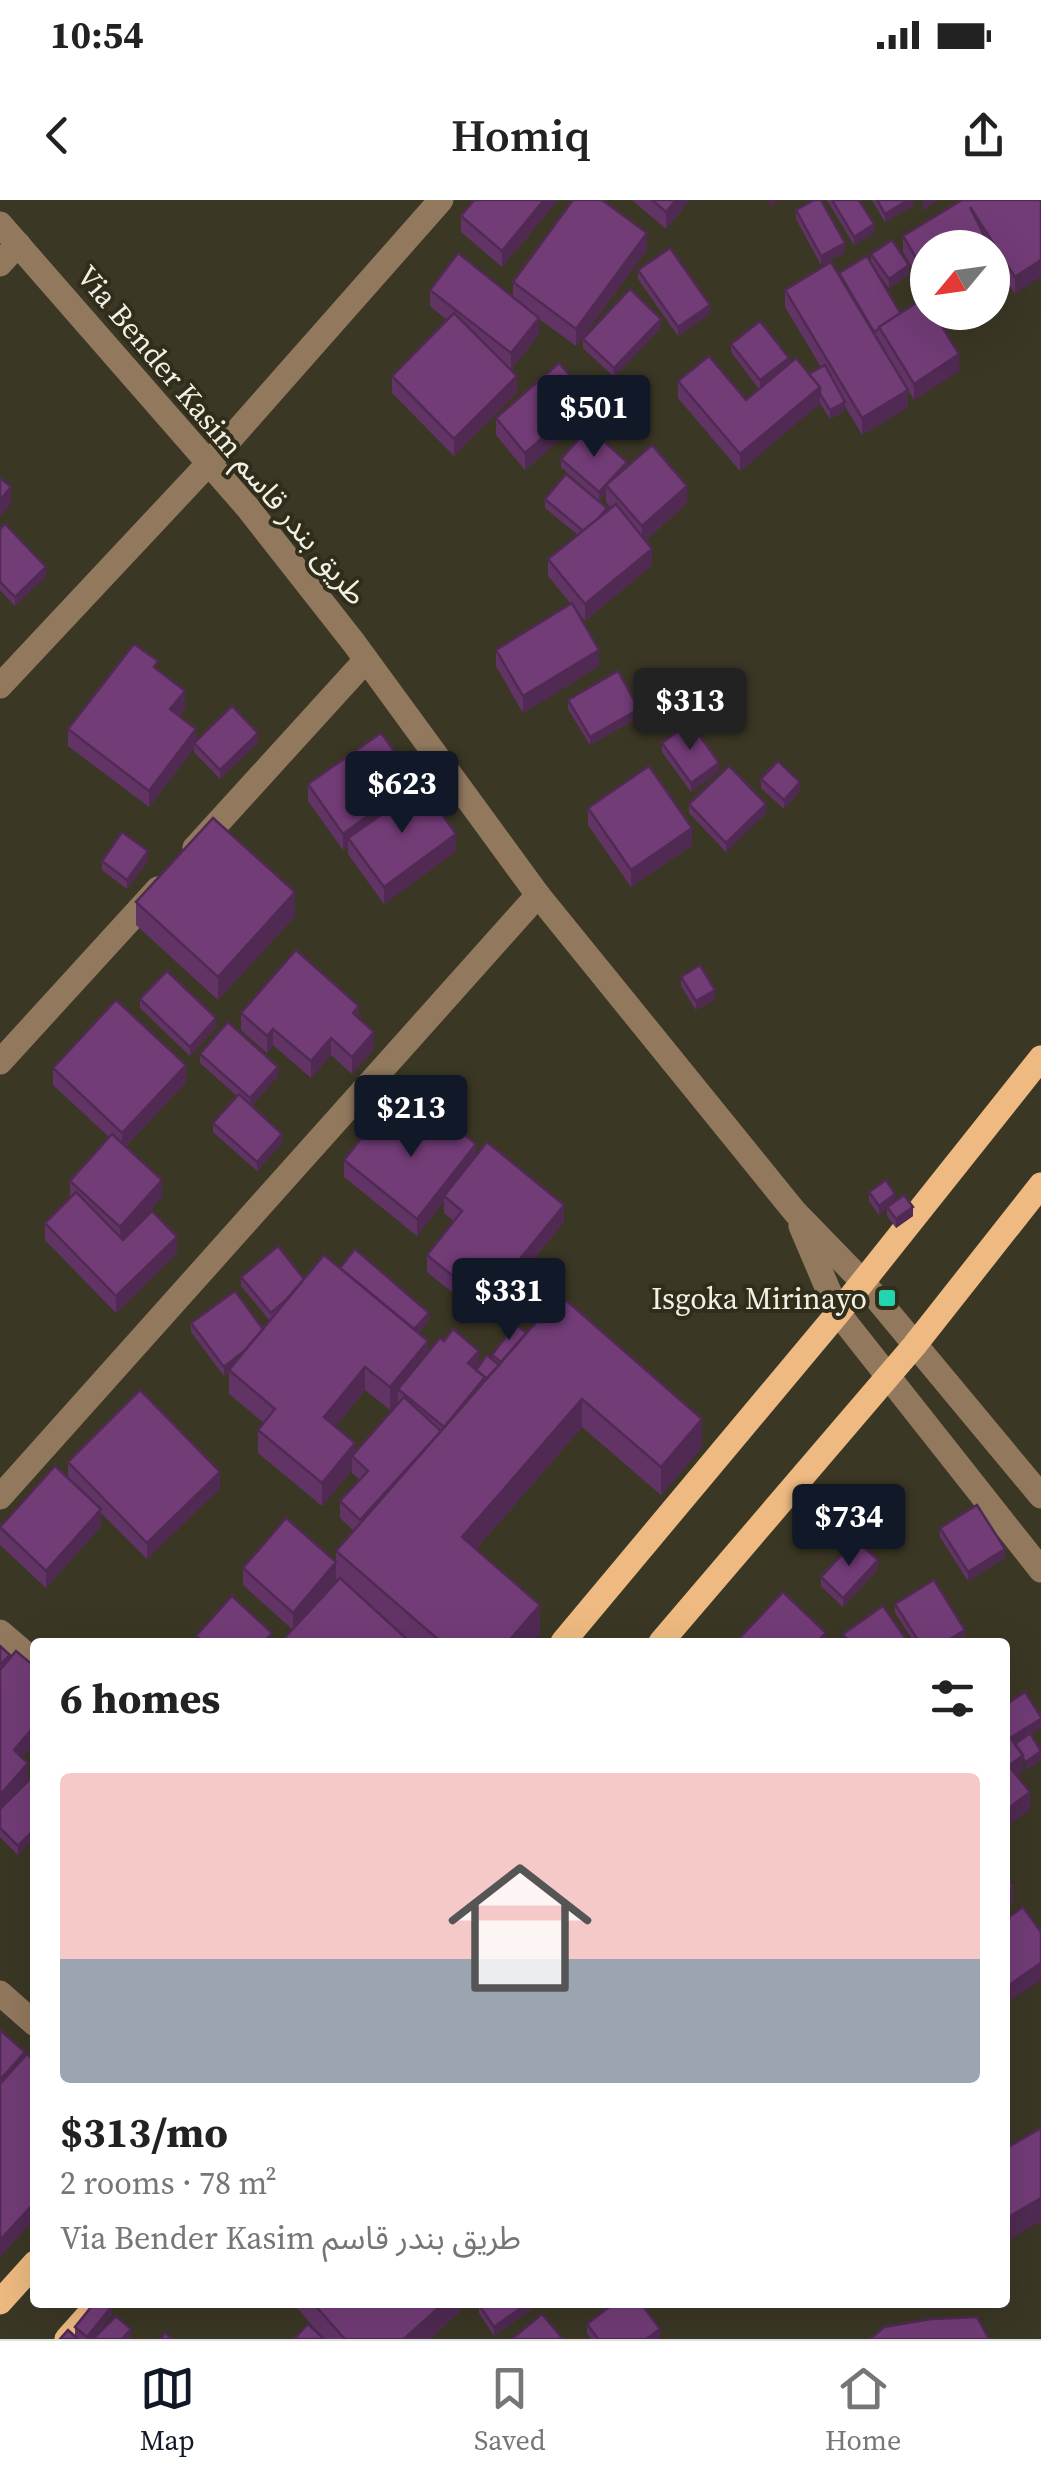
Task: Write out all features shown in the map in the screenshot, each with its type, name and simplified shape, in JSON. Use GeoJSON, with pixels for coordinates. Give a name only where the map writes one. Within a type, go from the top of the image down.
{"type":"FeatureCollection","features":[{"type":"Feature","properties":{"kind":"main road"},"geometry":{"type":"LineString","coordinates":[[566,1638],[838,1313],[1041,1058]]}},
{"type":"Feature","properties":{"kind":"main road"},"geometry":{"type":"LineString","coordinates":[[664,1638],[914,1346],[1041,1185]]}},
{"type":"Feature","properties":{"kind":"main road"},"geometry":{"type":"LineString","coordinates":[[0,2302],[30,2269]]}},
{"type":"Feature","properties":{"kind":"main road"},"geometry":{"type":"LineString","coordinates":[[67,2339],[95,2308]]}},
{"type":"Feature","properties":{"kind":"street"},"geometry":{"type":"LineString","coordinates":[[0,686],[208,464],[441,200]]}},
{"type":"Feature","properties":{"kind":"street","name":"Via Bender Kasim طريق بندر قاسم"},"geometry":{"type":"LineString","coordinates":[[0,224],[248,508],[366,660],[538,896],[795,1212],[863,1282],[1041,1496]]}},
{"type":"Feature","properties":{"kind":"street"},"geometry":{"type":"LineString","coordinates":[[0,264],[18,244]]}},
{"type":"Feature","properties":{"kind":"street"},"geometry":{"type":"LineString","coordinates":[[0,1062],[366,660]]}},
{"type":"Feature","properties":{"kind":"street"},"geometry":{"type":"LineString","coordinates":[[0,1497],[538,896]]}},
{"type":"Feature","properties":{"kind":"street","name":"Via Bender Kasim طريق بندر قاسم"},"geometry":{"type":"LineString","coordinates":[[795,1212],[838,1313],[1041,1570]]}},
{"type":"Feature","properties":{"kind":"street"},"geometry":{"type":"LineString","coordinates":[[0,1632],[30,1658]]}},
{"type":"Feature","properties":{"kind":"street"},"geometry":{"type":"LineString","coordinates":[[0,1993],[30,2020]]}},
{"type":"Feature","properties":{"kind":"building"},"geometry":{"type":"Polygon","coordinates":[[[474,200],[544,200],[502,251],[461,216],[474,200]]]}},
{"type":"Feature","properties":{"kind":"building"},"geometry":{"type":"Polygon","coordinates":[[[573,200],[602,200],[647,233],[576,329],[513,282],[573,200]]]}},
{"type":"Feature","properties":{"kind":"building"},"geometry":{"type":"Polygon","coordinates":[[[652,200],[676,200],[666,212],[652,200]]]}},
{"type":"Feature","properties":{"kind":"building"},"geometry":{"type":"Polygon","coordinates":[[[821,200],[845,243],[821,256],[796,210],[821,200]]]}},
{"type":"Feature","properties":{"kind":"building"},"geometry":{"type":"Polygon","coordinates":[[[832,200],[859,200],[874,224],[854,237],[832,200]]]}},
{"type":"Feature","properties":{"kind":"building"},"geometry":{"type":"Polygon","coordinates":[[[877,200],[908,200],[885,214],[877,200]]]}},
{"type":"Feature","properties":{"kind":"building"},"geometry":{"type":"Polygon","coordinates":[[[962,200],[1041,200],[1041,260],[1015,277],[1010,269],[1010,230],[985,230],[970,207],[982,230],[913,230],[962,200]]]}},
{"type":"Feature","properties":{"kind":"building"},"geometry":{"type":"Polygon","coordinates":[[[892,240],[909,265],[889,279],[871,254],[892,240]]]}},
{"type":"Feature","properties":{"kind":"building"},"geometry":{"type":"Polygon","coordinates":[[[670,248],[710,305],[678,327],[638,270],[670,248]]]}},
{"type":"Feature","properties":{"kind":"building"},"geometry":{"type":"Polygon","coordinates":[[[458,253],[539,318],[511,353],[430,290],[458,253]]]}},
{"type":"Feature","properties":{"kind":"building"},"geometry":{"type":"Polygon","coordinates":[[[867,256],[901,314],[874,332],[839,273],[867,256]]]}},
{"type":"Feature","properties":{"kind":"building"},"geometry":{"type":"Polygon","coordinates":[[[831,262],[908,390],[862,418],[785,290],[831,262]]]}},
{"type":"Feature","properties":{"kind":"building"},"geometry":{"type":"Polygon","coordinates":[[[630,289],[661,319],[614,368],[583,339],[630,289]]]}},
{"type":"Feature","properties":{"kind":"building"},"geometry":{"type":"Polygon","coordinates":[[[910,307],[910,330],[944,330],[959,354],[914,384],[879,327],[910,307]]]}},
{"type":"Feature","properties":{"kind":"building"},"geometry":{"type":"Polygon","coordinates":[[[454,313],[517,376],[454,439],[392,376],[454,313]]]}},
{"type":"Feature","properties":{"kind":"building"},"geometry":{"type":"Polygon","coordinates":[[[760,321],[789,358],[760,380],[731,344],[760,321]]]}},
{"type":"Feature","properties":{"kind":"building"},"geometry":{"type":"Polygon","coordinates":[[[709,356],[746,400],[796,358],[820,387],[740,454],[678,381],[709,356]]]}},
{"type":"Feature","properties":{"kind":"building"},"geometry":{"type":"Polygon","coordinates":[[[559,363],[589,397],[525,453],[496,418],[559,363]]]}},
{"type":"Feature","properties":{"kind":"building"},"geometry":{"type":"Polygon","coordinates":[[[825,365],[845,402],[830,410],[809,374],[825,365]]]}},
{"type":"Feature","properties":{"kind":"building"},"geometry":{"type":"Polygon","coordinates":[[[622,383],[638,396],[618,422],[601,409],[622,383]]]}},
{"type":"Feature","properties":{"kind":"building"},"geometry":{"type":"Polygon","coordinates":[[[589,428],[627,462],[599,492],[561,459],[589,428]]]}},
{"type":"Feature","properties":{"kind":"building"},"geometry":{"type":"Polygon","coordinates":[[[652,445],[687,486],[642,526],[606,485],[652,445]]]}},
{"type":"Feature","properties":{"kind":"building"},"geometry":{"type":"Polygon","coordinates":[[[566,474],[607,508],[583,531],[545,499],[566,474]]]}},
{"type":"Feature","properties":{"kind":"building"},"geometry":{"type":"Polygon","coordinates":[[[0,478],[11,487],[0,500],[0,478]]]}},
{"type":"Feature","properties":{"kind":"building"},"geometry":{"type":"Polygon","coordinates":[[[616,504],[652,549],[585,604],[548,559],[616,504]]]}},
{"type":"Feature","properties":{"kind":"building"},"geometry":{"type":"Polygon","coordinates":[[[5,524],[46,567],[15,597],[0,582],[0,529],[5,524]]]}},
{"type":"Feature","properties":{"kind":"building"},"geometry":{"type":"Polygon","coordinates":[[[572,603],[599,650],[523,696],[496,650],[572,603]]]}},
{"type":"Feature","properties":{"kind":"building"},"geometry":{"type":"Polygon","coordinates":[[[134,644],[158,661],[154,667],[185,691],[170,709],[196,729],[149,791],[68,729],[134,644]]]}},
{"type":"Feature","properties":{"kind":"building"},"geometry":{"type":"Polygon","coordinates":[[[618,671],[639,709],[590,737],[568,700],[618,671]]]}},
{"type":"Feature","properties":{"kind":"building"},"geometry":{"type":"Polygon","coordinates":[[[232,706],[258,733],[220,770],[194,743],[232,706]]]}},
{"type":"Feature","properties":{"kind":"building"},"geometry":{"type":"Polygon","coordinates":[[[690,722],[719,763],[691,783],[662,743],[690,722]]]}},
{"type":"Feature","properties":{"kind":"building"},"geometry":{"type":"Polygon","coordinates":[[[381,733],[416,781],[343,834],[308,784],[381,733]]]}},
{"type":"Feature","properties":{"kind":"building"},"geometry":{"type":"Polygon","coordinates":[[[778,761],[800,782],[784,800],[761,779],[778,761]]]}},
{"type":"Feature","properties":{"kind":"building"},"geometry":{"type":"Polygon","coordinates":[[[649,766],[692,828],[631,870],[588,808],[649,766]]]}},
{"type":"Feature","properties":{"kind":"building"},"geometry":{"type":"Polygon","coordinates":[[[729,766],[766,804],[726,843],[689,804],[729,766]]]}},
{"type":"Feature","properties":{"kind":"building"},"geometry":{"type":"Polygon","coordinates":[[[422,786],[456,834],[384,887],[348,838],[422,786]]]}},
{"type":"Feature","properties":{"kind":"building"},"geometry":{"type":"Polygon","coordinates":[[[213,818],[295,892],[218,977],[136,902],[213,818]]]}},
{"type":"Feature","properties":{"kind":"building"},"geometry":{"type":"Polygon","coordinates":[[[122,832],[148,851],[127,880],[102,861],[122,832]]]}},
{"type":"Feature","properties":{"kind":"building"},"geometry":{"type":"Polygon","coordinates":[[[296,950],[359,1006],[353,1013],[374,1032],[352,1057],[331,1038],[311,1061],[273,1029],[267,1036],[241,1013],[296,950]]]}},
{"type":"Feature","properties":{"kind":"building"},"geometry":{"type":"Polygon","coordinates":[[[700,965],[715,990],[696,1001],[681,977],[700,965]]]}},
{"type":"Feature","properties":{"kind":"building"},"geometry":{"type":"Polygon","coordinates":[[[167,971],[216,1018],[190,1047],[140,999],[167,971]]]}},
{"type":"Feature","properties":{"kind":"building"},"geometry":{"type":"Polygon","coordinates":[[[116,1000],[186,1065],[122,1133],[53,1068],[116,1000]]]}},
{"type":"Feature","properties":{"kind":"building"},"geometry":{"type":"Polygon","coordinates":[[[228,1022],[278,1067],[250,1098],[200,1054],[228,1022]]]}},
{"type":"Feature","properties":{"kind":"building"},"geometry":{"type":"Polygon","coordinates":[[[239,1094],[282,1134],[257,1162],[213,1123],[239,1094]]]}},
{"type":"Feature","properties":{"kind":"building"},"geometry":{"type":"Polygon","coordinates":[[[433,1110],[476,1144],[417,1219],[344,1160],[381,1114],[412,1138],[433,1110]]]}},
{"type":"Feature","properties":{"kind":"building"},"geometry":{"type":"Polygon","coordinates":[[[112,1134],[162,1180],[120,1227],[70,1181],[112,1134]]]}},
{"type":"Feature","properties":{"kind":"building"},"geometry":{"type":"Polygon","coordinates":[[[487,1142],[564,1205],[485,1302],[427,1255],[462,1211],[444,1196],[487,1142]]]}},
{"type":"Feature","properties":{"kind":"building"},"geometry":{"type":"Polygon","coordinates":[[[886,1180],[895,1194],[879,1206],[869,1192],[886,1180]]]}},
{"type":"Feature","properties":{"kind":"building"},"geometry":{"type":"Polygon","coordinates":[[[76,1192],[123,1240],[152,1211],[177,1237],[116,1296],[45,1223],[76,1192]]]}},
{"type":"Feature","properties":{"kind":"building"},"geometry":{"type":"Polygon","coordinates":[[[904,1195],[913,1207],[896,1219],[887,1207],[904,1195]]]}},
{"type":"Feature","properties":{"kind":"building"},"geometry":{"type":"Polygon","coordinates":[[[278,1246],[304,1279],[271,1313],[241,1277],[278,1246]]]}},
{"type":"Feature","properties":{"kind":"building"},"geometry":{"type":"Polygon","coordinates":[[[355,1249],[429,1313],[414,1329],[340,1268],[355,1249]]]}},
{"type":"Feature","properties":{"kind":"building"},"geometry":{"type":"Polygon","coordinates":[[[324,1255],[428,1341],[390,1387],[365,1367],[324,1417],[355,1443],[322,1483],[258,1430],[275,1409],[229,1370],[324,1255]]]}},
{"type":"Feature","properties":{"kind":"building"},"geometry":{"type":"Polygon","coordinates":[[[235,1291],[263,1329],[224,1367],[191,1323],[235,1291]]]}},
{"type":"Feature","properties":{"kind":"building"},"geometry":{"type":"Polygon","coordinates":[[[560,1295],[702,1419],[661,1467],[582,1399],[462,1537],[540,1605],[511,1638],[436,1638],[336,1551],[560,1295]]]}},
{"type":"Feature","properties":{"kind":"building"},"geometry":{"type":"Polygon","coordinates":[[[516,1324],[526,1333],[501,1362],[492,1355],[516,1324]]]}},
{"type":"Feature","properties":{"kind":"building"},"geometry":{"type":"Polygon","coordinates":[[[453,1329],[479,1351],[468,1363],[485,1377],[444,1427],[398,1389],[440,1338],[444,1341],[453,1329]]]}},
{"type":"Feature","properties":{"kind":"building"},"geometry":{"type":"Polygon","coordinates":[[[487,1355],[499,1365],[485,1380],[476,1370],[487,1355]]]}},
{"type":"Feature","properties":{"kind":"building"},"geometry":{"type":"Polygon","coordinates":[[[140,1390],[220,1472],[147,1543],[68,1462],[140,1390]]]}},
{"type":"Feature","properties":{"kind":"building"},"geometry":{"type":"Polygon","coordinates":[[[404,1397],[441,1431],[360,1520],[340,1501],[368,1471],[352,1456],[404,1397]]]}},
{"type":"Feature","properties":{"kind":"building"},"geometry":{"type":"Polygon","coordinates":[[[55,1466],[101,1509],[46,1571],[0,1527],[55,1466]]]}},
{"type":"Feature","properties":{"kind":"building"},"geometry":{"type":"Polygon","coordinates":[[[977,1505],[1005,1549],[968,1572],[940,1528],[977,1505]]]}},
{"type":"Feature","properties":{"kind":"building"},"geometry":{"type":"Polygon","coordinates":[[[286,1518],[336,1562],[293,1613],[243,1568],[286,1518]]]}},
{"type":"Feature","properties":{"kind":"building"},"geometry":{"type":"Polygon","coordinates":[[[856,1540],[878,1560],[843,1598],[821,1577],[856,1540]]]}},
{"type":"Feature","properties":{"kind":"building"},"geometry":{"type":"Polygon","coordinates":[[[340,1578],[406,1638],[285,1638],[340,1578]]]}},
{"type":"Feature","properties":{"kind":"building"},"geometry":{"type":"Polygon","coordinates":[[[934,1580],[965,1630],[952,1638],[916,1638],[895,1604],[934,1580]]]}},
{"type":"Feature","properties":{"kind":"building"},"geometry":{"type":"Polygon","coordinates":[[[783,1592],[826,1633],[821,1638],[740,1638],[783,1592]]]}},
{"type":"Feature","properties":{"kind":"building"},"geometry":{"type":"Polygon","coordinates":[[[232,1596],[272,1633],[268,1638],[196,1636],[232,1596]]]}},
{"type":"Feature","properties":{"kind":"building"},"geometry":{"type":"Polygon","coordinates":[[[883,1606],[905,1638],[846,1638],[843,1634],[883,1606]]]}},
{"type":"Feature","properties":{"kind":"building"},"geometry":{"type":"Polygon","coordinates":[[[0,1646],[10,1655],[0,1665],[0,1646]]]}},
{"type":"Feature","properties":{"kind":"building"},"geometry":{"type":"Polygon","coordinates":[[[16,1651],[30,1663],[30,1731],[14,1750],[28,1763],[0,1795],[0,1670],[16,1651]]]}},
{"type":"Feature","properties":{"kind":"building"},"geometry":{"type":"Polygon","coordinates":[[[1025,1692],[1041,1719],[1010,1738],[1010,1702],[1025,1692]]]}},
{"type":"Feature","properties":{"kind":"building"},"geometry":{"type":"Polygon","coordinates":[[[1030,1733],[1041,1751],[1026,1762],[1015,1744],[1030,1733]]]}},
{"type":"Feature","properties":{"kind":"building"},"geometry":{"type":"Polygon","coordinates":[[[1010,1738],[1023,1755],[1010,1765],[1010,1738]]]}},
{"type":"Feature","properties":{"kind":"building"},"geometry":{"type":"Polygon","coordinates":[[[1010,1767],[1030,1792],[1010,1807],[1010,1767]]]}},
{"type":"Feature","properties":{"kind":"building"},"geometry":{"type":"Polygon","coordinates":[[[30,1779],[30,1834],[18,1846],[0,1828],[0,1809],[30,1779]]]}},
{"type":"Feature","properties":{"kind":"building"},"geometry":{"type":"Polygon","coordinates":[[[1023,1907],[1041,1932],[1041,1963],[1010,1985],[1010,1916],[1023,1907]]]}},
{"type":"Feature","properties":{"kind":"building"},"geometry":{"type":"Polygon","coordinates":[[[0,2030],[25,2052],[0,2080],[0,2030]]]}},
{"type":"Feature","properties":{"kind":"building"},"geometry":{"type":"Polygon","coordinates":[[[27,2054],[30,2057],[30,2207],[0,2240],[0,2084],[27,2054]]]}},
{"type":"Feature","properties":{"kind":"building"},"geometry":{"type":"Polygon","coordinates":[[[1041,2128],[1041,2198],[1010,2216],[1010,2146],[1041,2128]]]}},
{"type":"Feature","properties":{"kind":"building"},"geometry":{"type":"Polygon","coordinates":[[[90,2308],[110,2308],[87,2337],[75,2327],[90,2308]]]}},
{"type":"Feature","properties":{"kind":"building"},"geometry":{"type":"Polygon","coordinates":[[[317,2308],[438,2308],[404,2339],[345,2339],[317,2308]]]}},
{"type":"Feature","properties":{"kind":"building"},"geometry":{"type":"Polygon","coordinates":[[[481,2308],[521,2308],[494,2327],[481,2308]]]}},
{"type":"Feature","properties":{"kind":"building"},"geometry":{"type":"Polygon","coordinates":[[[608,2308],[644,2308],[660,2329],[646,2339],[598,2339],[587,2324],[608,2308]]]}},
{"type":"Feature","properties":{"kind":"building"},"geometry":{"type":"Polygon","coordinates":[[[542,2314],[563,2339],[512,2339],[542,2314]]]}},
{"type":"Feature","properties":{"kind":"building"},"geometry":{"type":"Polygon","coordinates":[[[116,2316],[131,2329],[122,2339],[93,2339],[116,2316]]]}},
{"type":"Feature","properties":{"kind":"building"},"geometry":{"type":"Polygon","coordinates":[[[977,2317],[989,2339],[870,2339],[884,2327],[977,2317]]]}},
{"type":"Feature","properties":{"kind":"building"},"geometry":{"type":"Polygon","coordinates":[[[308,2324],[324,2339],[294,2339],[308,2324]]]}},
{"type":"Feature","properties":{"kind":"building"},"geometry":{"type":"Polygon","coordinates":[[[68,2330],[78,2339],[60,2339],[68,2330]]]}},
{"type":"Feature","properties":{"kind":"place","name":"Isgoka Mirinayo"},"geometry":{"type":"Point","coordinates":[887,1298]}}]}
